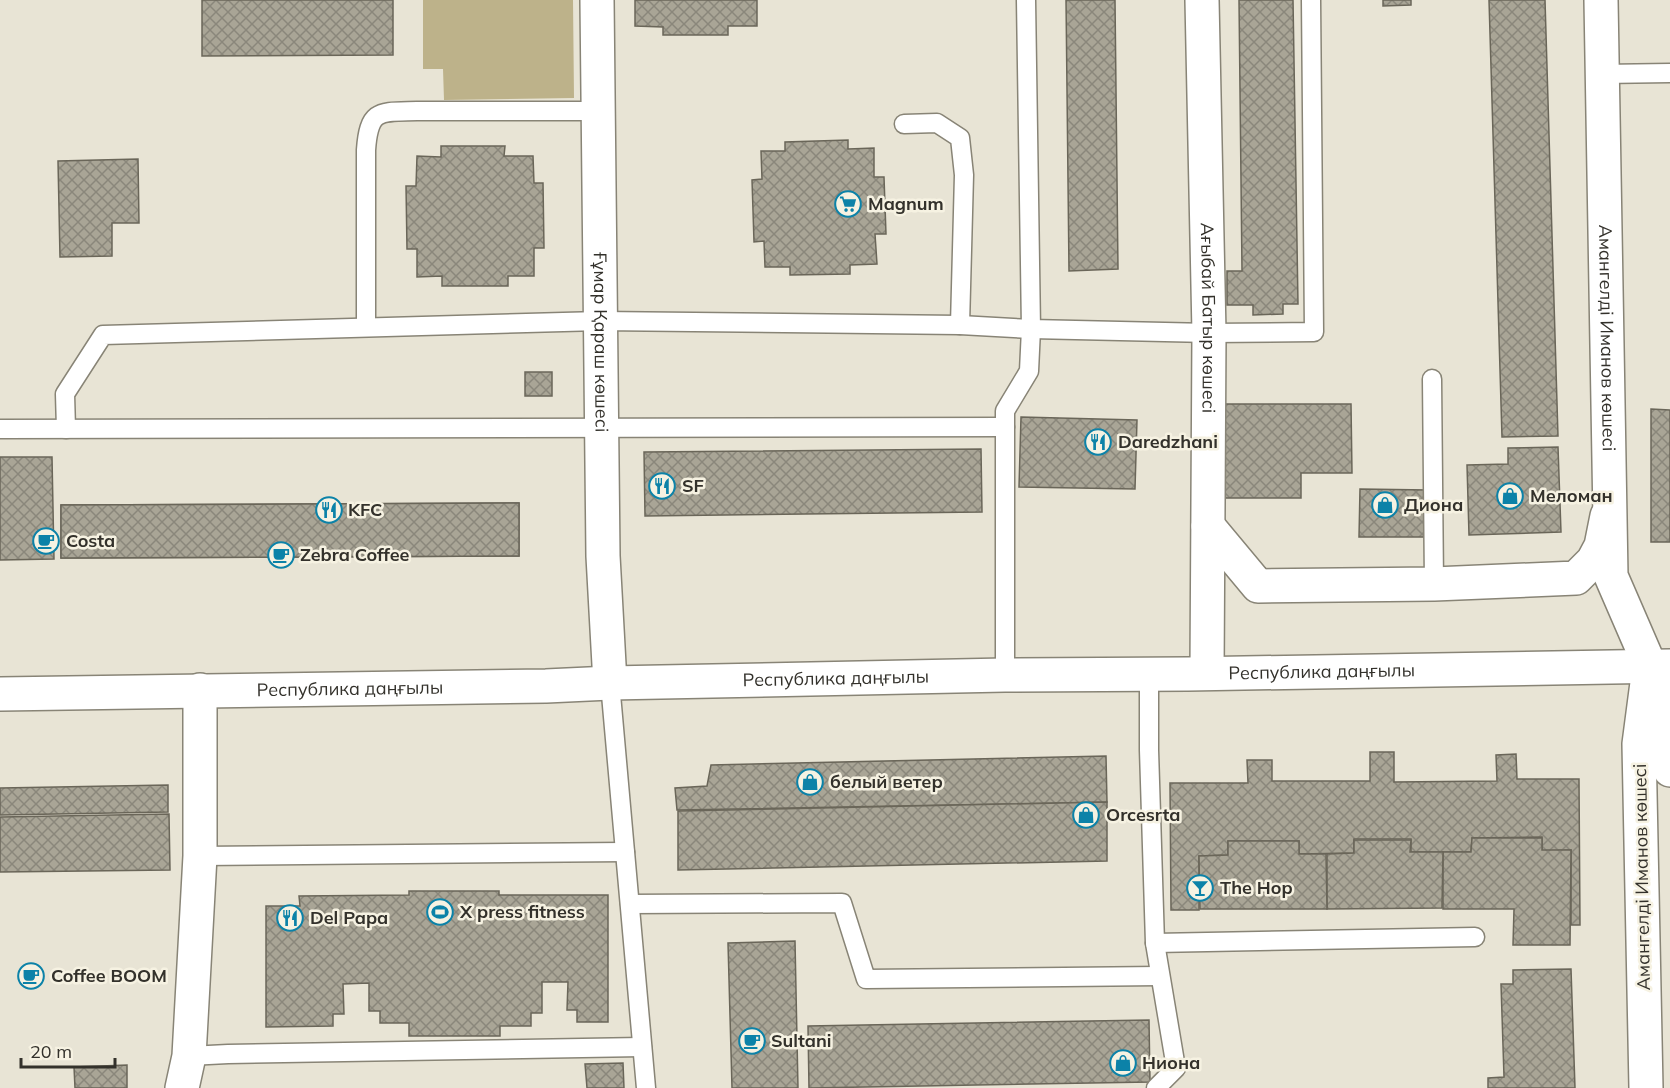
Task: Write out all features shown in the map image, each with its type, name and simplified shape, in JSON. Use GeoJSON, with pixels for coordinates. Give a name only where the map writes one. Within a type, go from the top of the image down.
{"type":"FeatureCollection","features":[{"type":"Feature","properties":{"kind":"street","name":"Ғұмар Қараш көшесі"},"geometry":{"type":"LineString","coordinates":[[597,0],[603,556],[610,683]]}},
{"type":"Feature","properties":{"kind":"street","name":"Ағыбай Батыр көшесі"},"geometry":{"type":"LineString","coordinates":[[1197,673],[1208,526],[1209,333],[1202,0]]}},
{"type":"Feature","properties":{"kind":"street","name":"Амангелді Иманов көшесі"},"geometry":{"type":"LineString","coordinates":[[1601,0],[1611,576],[1660,666],[1670,743],[1670,770]]}},
{"type":"Feature","properties":{"kind":"street"},"geometry":{"type":"LineString","coordinates":[[1208,526],[1258,586],[1434,584],[1576,578],[1593,561],[1601,546],[1610,498]]}},
{"type":"Feature","properties":{"kind":"street","name":"Амангелді Иманов көшесі"},"geometry":{"type":"LineString","coordinates":[[1646,1088],[1639,744],[1660,666]]}},
{"type":"Feature","properties":{"kind":"street","name":"Республика даңғылы"},"geometry":{"type":"LineString","coordinates":[[0,694],[546,686],[1005,675],[1660,666]]}},
{"type":"Feature","properties":{"kind":"street"},"geometry":{"type":"LineString","coordinates":[[183,1088],[189,1056],[200,856],[200,690]]}},
{"type":"Feature","properties":{"kind":"lane"},"geometry":{"type":"LineString","coordinates":[[1005,675],[1005,411],[1029,371],[1031,329],[1026,0]]}},
{"type":"Feature","properties":{"kind":"lane"},"geometry":{"type":"LineString","coordinates":[[66,429],[65,394],[103,335],[600,321],[960,325],[1209,333],[1314,332],[1311,0]]}},
{"type":"Feature","properties":{"kind":"lane"},"geometry":{"type":"LineString","coordinates":[[1602,74],[1670,73]]}},
{"type":"Feature","properties":{"kind":"lane"},"geometry":{"type":"LineString","coordinates":[[366,327],[366,150],[367,131],[376,116],[388,112],[417,111],[598,111]]}},
{"type":"Feature","properties":{"kind":"lane"},"geometry":{"type":"LineString","coordinates":[[904,124],[937,123],[960,138],[964,175],[960,325]]}},
{"type":"Feature","properties":{"kind":"lane"},"geometry":{"type":"LineString","coordinates":[[1432,379],[1434,584]]}},
{"type":"Feature","properties":{"kind":"lane"},"geometry":{"type":"LineString","coordinates":[[0,429],[1005,426]]}},
{"type":"Feature","properties":{"kind":"lane"},"geometry":{"type":"LineString","coordinates":[[1149,674],[1155,943],[1176,1068],[1156,1088]]}},
{"type":"Feature","properties":{"kind":"lane"},"geometry":{"type":"LineString","coordinates":[[610,683],[646,1088]]}},
{"type":"Feature","properties":{"kind":"lane"},"geometry":{"type":"LineString","coordinates":[[200,856],[625,852]]}},
{"type":"Feature","properties":{"kind":"lane"},"geometry":{"type":"LineString","coordinates":[[630,904],[842,903],[866,979],[1160,976]]}},
{"type":"Feature","properties":{"kind":"lane"},"geometry":{"type":"LineString","coordinates":[[1155,943],[1474,937]]}},
{"type":"Feature","properties":{"kind":"lane"},"geometry":{"type":"LineString","coordinates":[[189,1056],[240,1053],[642,1047]]}},
{"type":"Feature","properties":{"kind":"shaded area"},"geometry":{"type":"Polygon","coordinates":[[[423,0],[573,0],[574,98],[444,100],[443,69],[423,69],[423,0]]]}},
{"type":"Feature","properties":{"kind":"building"},"geometry":{"type":"Polygon","coordinates":[[[202,0],[393,0],[393,55],[202,56],[202,0]]]}},
{"type":"Feature","properties":{"kind":"building"},"geometry":{"type":"Polygon","coordinates":[[[635,0],[757,0],[757,26],[728,26],[728,35],[663,35],[663,27],[635,26],[635,0]]]}},
{"type":"Feature","properties":{"kind":"building"},"geometry":{"type":"Polygon","coordinates":[[[1066,0],[1115,0],[1118,269],[1069,271],[1066,0]]]}},
{"type":"Feature","properties":{"kind":"building"},"geometry":{"type":"Polygon","coordinates":[[[1239,0],[1293,0],[1298,304],[1283,304],[1283,314],[1253,315],[1253,305],[1227,305],[1227,271],[1242,271],[1239,0]]]}},
{"type":"Feature","properties":{"kind":"building"},"geometry":{"type":"Polygon","coordinates":[[[1383,0],[1411,0],[1411,5],[1383,6],[1383,0]]]}},
{"type":"Feature","properties":{"kind":"building"},"geometry":{"type":"Polygon","coordinates":[[[1489,0],[1545,0],[1558,436],[1502,437],[1489,0]]]}},
{"type":"Feature","properties":{"kind":"building"},"geometry":{"type":"Polygon","coordinates":[[[848,140],[848,149],[874,148],[874,177],[884,177],[886,234],[875,234],[877,264],[850,265],[850,274],[790,275],[790,267],[765,267],[764,241],[754,242],[752,180],[762,179],[761,151],[785,151],[785,142],[848,140]]]}},
{"type":"Feature","properties":{"kind":"building"},"geometry":{"type":"Polygon","coordinates":[[[441,146],[505,146],[504,156],[533,156],[534,183],[543,183],[544,248],[534,248],[534,276],[508,276],[508,286],[442,286],[442,276],[417,277],[417,249],[407,249],[406,186],[416,186],[417,156],[441,157],[441,146]]]}},
{"type":"Feature","properties":{"kind":"building"},"geometry":{"type":"Polygon","coordinates":[[[138,159],[139,223],[112,223],[112,256],[60,257],[58,161],[138,159]]]}},
{"type":"Feature","properties":{"kind":"building"},"geometry":{"type":"Polygon","coordinates":[[[525,372],[552,372],[552,396],[525,396],[525,372]]]}},
{"type":"Feature","properties":{"kind":"building"},"geometry":{"type":"Polygon","coordinates":[[[1224,404],[1351,404],[1352,473],[1301,473],[1301,498],[1224,498],[1224,404]]]}},
{"type":"Feature","properties":{"kind":"building"},"geometry":{"type":"Polygon","coordinates":[[[1651,409],[1670,410],[1670,542],[1651,542],[1651,409]]]}},
{"type":"Feature","properties":{"kind":"building"},"geometry":{"type":"Polygon","coordinates":[[[1021,417],[1137,420],[1135,489],[1019,487],[1021,417]]]}},
{"type":"Feature","properties":{"kind":"building"},"geometry":{"type":"Polygon","coordinates":[[[1558,447],[1561,532],[1469,535],[1467,465],[1508,464],[1508,448],[1558,447]]]}},
{"type":"Feature","properties":{"kind":"building"},"geometry":{"type":"Polygon","coordinates":[[[981,449],[982,512],[645,516],[644,452],[981,449]]]}},
{"type":"Feature","properties":{"kind":"building"},"geometry":{"type":"Polygon","coordinates":[[[0,457],[52,457],[54,559],[0,560],[0,457]]]}},
{"type":"Feature","properties":{"kind":"building"},"geometry":{"type":"Polygon","coordinates":[[[1360,489],[1428,490],[1427,537],[1359,537],[1360,489]]]}},
{"type":"Feature","properties":{"kind":"building"},"geometry":{"type":"Polygon","coordinates":[[[519,503],[519,556],[61,558],[61,505],[519,503]]]}},
{"type":"Feature","properties":{"kind":"building"},"geometry":{"type":"Polygon","coordinates":[[[519,503],[519,556],[61,558],[61,505],[519,503]]]}},
{"type":"Feature","properties":{"kind":"building"},"geometry":{"type":"Polygon","coordinates":[[[1370,752],[1394,752],[1394,782],[1497,781],[1496,755],[1516,754],[1517,779],[1579,779],[1580,925],[1571,925],[1571,850],[1542,851],[1542,837],[1472,838],[1471,852],[1411,852],[1411,839],[1354,839],[1354,853],[1299,854],[1299,841],[1228,841],[1228,855],[1199,856],[1199,910],[1171,910],[1170,783],[1248,783],[1247,760],[1272,760],[1272,781],[1370,781],[1370,752]]]}},
{"type":"Feature","properties":{"kind":"building"},"geometry":{"type":"Polygon","coordinates":[[[1106,756],[1107,802],[677,810],[675,788],[707,786],[711,765],[1106,756]]]}},
{"type":"Feature","properties":{"kind":"building"},"geometry":{"type":"Polygon","coordinates":[[[168,785],[168,812],[0,815],[0,788],[168,785]]]}},
{"type":"Feature","properties":{"kind":"building"},"geometry":{"type":"Polygon","coordinates":[[[1107,802],[1107,861],[678,870],[678,811],[1107,802]]]}},
{"type":"Feature","properties":{"kind":"building"},"geometry":{"type":"Polygon","coordinates":[[[169,814],[170,870],[0,872],[0,817],[169,814]]]}},
{"type":"Feature","properties":{"kind":"building"},"geometry":{"type":"Polygon","coordinates":[[[1472,838],[1542,838],[1542,850],[1571,850],[1570,945],[1513,945],[1514,909],[1443,909],[1443,852],[1471,852],[1472,838]]]}},
{"type":"Feature","properties":{"kind":"building"},"geometry":{"type":"Polygon","coordinates":[[[1354,840],[1411,840],[1410,852],[1443,852],[1442,908],[1327,909],[1327,854],[1354,853],[1354,840]]]}},
{"type":"Feature","properties":{"kind":"building"},"geometry":{"type":"Polygon","coordinates":[[[1228,841],[1299,841],[1299,854],[1326,854],[1327,909],[1200,909],[1199,856],[1228,855],[1228,841]]]}},
{"type":"Feature","properties":{"kind":"building"},"geometry":{"type":"Polygon","coordinates":[[[409,891],[499,891],[499,895],[608,895],[608,1022],[577,1022],[577,1010],[567,1010],[568,982],[542,982],[542,1013],[531,1013],[531,1026],[500,1026],[500,1036],[409,1036],[409,1023],[380,1023],[380,1011],[369,1011],[369,983],[343,984],[344,1014],[333,1014],[333,1026],[266,1027],[266,906],[300,906],[299,896],[409,895],[409,891]]]}},
{"type":"Feature","properties":{"kind":"building"},"geometry":{"type":"Polygon","coordinates":[[[795,941],[798,1088],[732,1088],[728,943],[795,941]]]}},
{"type":"Feature","properties":{"kind":"building"},"geometry":{"type":"Polygon","coordinates":[[[1571,969],[1575,1088],[1488,1088],[1488,1078],[1504,1077],[1501,984],[1513,984],[1513,970],[1571,969]]]}},
{"type":"Feature","properties":{"kind":"building"},"geometry":{"type":"Polygon","coordinates":[[[1149,1020],[1150,1082],[809,1088],[808,1026],[1149,1020]]]}},
{"type":"Feature","properties":{"kind":"building"},"geometry":{"type":"Polygon","coordinates":[[[623,1063],[624,1088],[587,1088],[585,1064],[623,1063]]]}},
{"type":"Feature","properties":{"kind":"building"},"geometry":{"type":"Polygon","coordinates":[[[127,1065],[127,1088],[75,1088],[74,1067],[127,1065]]]}},
{"type":"Feature","properties":{"kind":"place","name":"Magnum"},"geometry":{"type":"Point","coordinates":[848,204]}},
{"type":"Feature","properties":{"kind":"place","name":"Daredzhani"},"geometry":{"type":"Point","coordinates":[1098,442]}},
{"type":"Feature","properties":{"kind":"place","name":"SF"},"geometry":{"type":"Point","coordinates":[662,486]}},
{"type":"Feature","properties":{"kind":"place","name":"Меломан"},"geometry":{"type":"Point","coordinates":[1510,496]}},
{"type":"Feature","properties":{"kind":"place","name":"Диона"},"geometry":{"type":"Point","coordinates":[1385,505]}},
{"type":"Feature","properties":{"kind":"place","name":"KFC"},"geometry":{"type":"Point","coordinates":[329,510]}},
{"type":"Feature","properties":{"kind":"place","name":"Costa"},"geometry":{"type":"Point","coordinates":[46,541]}},
{"type":"Feature","properties":{"kind":"place","name":"Zebra Coffee"},"geometry":{"type":"Point","coordinates":[281,555]}},
{"type":"Feature","properties":{"kind":"place","name":"белый ветер"},"geometry":{"type":"Point","coordinates":[810,782]}},
{"type":"Feature","properties":{"kind":"place","name":"Orcesrta"},"geometry":{"type":"Point","coordinates":[1086,815]}},
{"type":"Feature","properties":{"kind":"place","name":"The Hop"},"geometry":{"type":"Point","coordinates":[1200,888]}},
{"type":"Feature","properties":{"kind":"place","name":"X press fitness"},"geometry":{"type":"Point","coordinates":[440,912]}},
{"type":"Feature","properties":{"kind":"place","name":"Del Papa"},"geometry":{"type":"Point","coordinates":[290,918]}},
{"type":"Feature","properties":{"kind":"place","name":"Coffee BOOM"},"geometry":{"type":"Point","coordinates":[31,976]}},
{"type":"Feature","properties":{"kind":"place","name":"Sultani"},"geometry":{"type":"Point","coordinates":[752,1041]}},
{"type":"Feature","properties":{"kind":"place","name":"Ниона"},"geometry":{"type":"Point","coordinates":[1123,1063]}}]}
